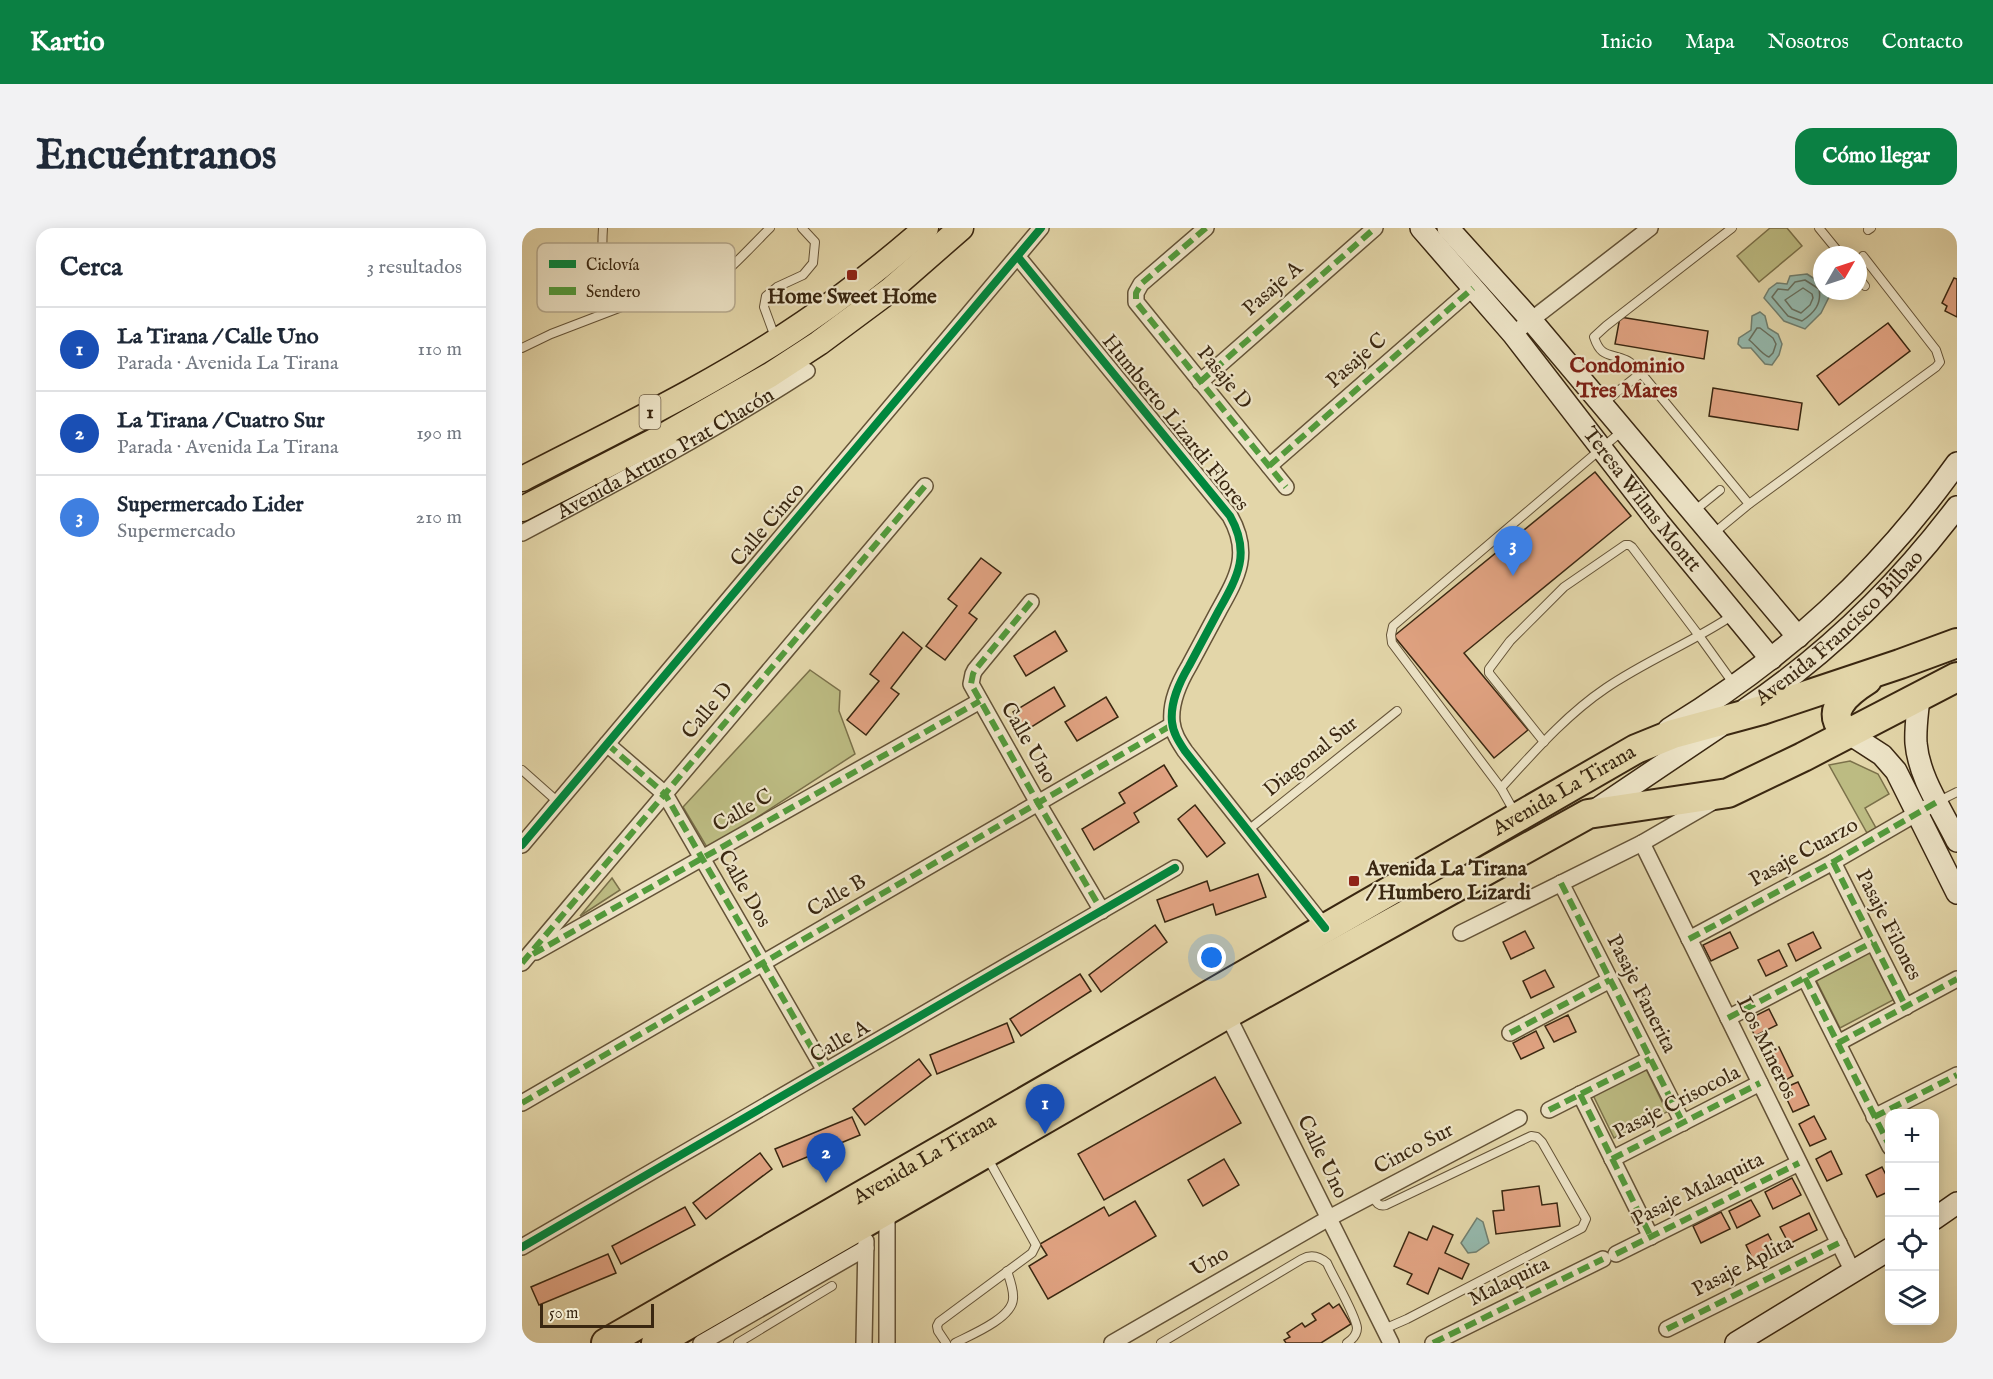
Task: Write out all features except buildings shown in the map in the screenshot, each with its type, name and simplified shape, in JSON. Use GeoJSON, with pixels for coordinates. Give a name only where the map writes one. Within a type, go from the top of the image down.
{"type":"FeatureCollection","features":[{"type":"Feature","properties":{"kind":"highway","name":"Avenida La Tirana"},"geometry":{"type":"LineString","coordinates":[[1221,1002],[1324,928],[1636,749],[1673,734],[1730,719],[1891,667],[1957,643]]}},
{"type":"Feature","properties":{"kind":"highway"},"geometry":{"type":"LineString","coordinates":[[1848,733],[1840,726],[1837,719],[1841,702],[1851,692],[1891,667],[1912,672],[1916,678],[1919,696]]}},
{"type":"Feature","properties":{"kind":"highway","name":"Avenida La Tirana"},"geometry":{"type":"LineString","coordinates":[[656,1343],[870,1219],[979,1142],[1221,1002],[1588,814],[1728,793],[1957,676]]}},
{"type":"Feature","properties":{"kind":"highway","name":"Avenida La Tirana"},"geometry":{"type":"LineString","coordinates":[[606,1343],[870,1219]]}},
{"type":"Feature","properties":{"kind":"main road","name":"Avenida Arturo Prat Chacón"},"geometry":{"type":"LineString","coordinates":[[522,479],[643,416],[777,341],[852,290],[900,246],[926,228]]}},
{"type":"Feature","properties":{"kind":"main road","name":"Avenida Arturo Prat Chacón"},"geometry":{"type":"LineString","coordinates":[[522,509],[656,440],[770,375],[819,343],[880,297],[961,228]]}},
{"type":"Feature","properties":{"kind":"street","name":"Calle Cinco"},"geometry":{"type":"LineString","coordinates":[[522,845],[1041,228]]}},
{"type":"Feature","properties":{"kind":"street","name":"Pasaje D"},"geometry":{"type":"LineString","coordinates":[[1206,228],[1141,284],[1136,293],[1136,302],[1286,487]]}},
{"type":"Feature","properties":{"kind":"street","name":"Pasaje A"},"geometry":{"type":"LineString","coordinates":[[1200,382],[1375,228]]}},
{"type":"Feature","properties":{"kind":"street","name":"Teresa Wilms Montt"},"geometry":{"type":"LineString","coordinates":[[1421,228],[1513,334],[1659,523],[1771,659]]}},
{"type":"Feature","properties":{"kind":"street","name":"Teresa Wilms Montt"},"geometry":{"type":"LineString","coordinates":[[1448,228],[1530,320],[1798,637]]}},
{"type":"Feature","properties":{"kind":"street"},"geometry":{"type":"LineString","coordinates":[[1513,334],[1650,228]]}},
{"type":"Feature","properties":{"kind":"street","name":"Humberto Lizardi Flores"},"geometry":{"type":"LineString","coordinates":[[1018,257],[1230,516],[1240,538],[1241,559],[1237,578],[1180,681],[1173,701],[1172,725]]}},
{"type":"Feature","properties":{"kind":"street","name":"Pasaje C"},"geometry":{"type":"LineString","coordinates":[[1269,466],[1473,288]]}},
{"type":"Feature","properties":{"kind":"street","name":"Avenida Arturo Prat Chacón"},"geometry":{"type":"LineString","coordinates":[[522,533],[674,452],[807,371]]}},
{"type":"Feature","properties":{"kind":"street","name":"Avenida Francisco Bilbao"},"geometry":{"type":"LineString","coordinates":[[1636,749],[1735,686],[1798,637],[1850,591],[1910,525],[1957,463]]}},
{"type":"Feature","properties":{"kind":"street","name":"Calle D"},"geometry":{"type":"LineString","coordinates":[[525,960],[925,486]]}},
{"type":"Feature","properties":{"kind":"street","name":"Avenida Francisco Bilbao"},"geometry":{"type":"LineString","coordinates":[[1588,814],[1791,676],[1848,627],[1908,568],[1957,507]]}},
{"type":"Feature","properties":{"kind":"street"},"geometry":{"type":"LineString","coordinates":[[1736,617],[1751,616],[1757,612],[1761,608],[1764,597]]}},
{"type":"Feature","properties":{"kind":"street","name":"Calle Uno"},"geometry":{"type":"LineString","coordinates":[[1031,602],[973,674],[971,684],[1102,911]]}},
{"type":"Feature","properties":{"kind":"street"},"geometry":{"type":"LineString","coordinates":[[1919,696],[1916,740],[1918,755],[1922,769],[1957,841]]}},
{"type":"Feature","properties":{"kind":"street","name":"Calle C"},"geometry":{"type":"LineString","coordinates":[[525,960],[980,701]]}},
{"type":"Feature","properties":{"kind":"street"},"geometry":{"type":"LineString","coordinates":[[1172,725],[1185,751],[1324,928]]}},
{"type":"Feature","properties":{"kind":"street","name":"Calle B"},"geometry":{"type":"LineString","coordinates":[[522,1102],[1172,725]]}},
{"type":"Feature","properties":{"kind":"street"},"geometry":{"type":"LineString","coordinates":[[1848,733],[1873,749],[1889,763],[1902,780],[1957,893]]}},
{"type":"Feature","properties":{"kind":"street","name":"Calle Dos"},"geometry":{"type":"LineString","coordinates":[[607,744],[665,794],[825,1071]]}},
{"type":"Feature","properties":{"kind":"street","name":"Avenida La Tirana"},"geometry":{"type":"LineString","coordinates":[[1461,933],[1642,843],[1728,793]]}},
{"type":"Feature","properties":{"kind":"street","name":"Pasaje Cuarzo"},"geometry":{"type":"LineString","coordinates":[[1689,939],[1833,862],[1938,802]]}},
{"type":"Feature","properties":{"kind":"street","name":"Los Mineros"},"geometry":{"type":"LineString","coordinates":[[1642,843],[1853,1272]]}},
{"type":"Feature","properties":{"kind":"street","name":"Pasaje Filones"},"geometry":{"type":"LineString","coordinates":[[1833,862],[1906,1007]]}},
{"type":"Feature","properties":{"kind":"street","name":"Calle A"},"geometry":{"type":"LineString","coordinates":[[522,1247],[1175,868]]}},
{"type":"Feature","properties":{"kind":"street","name":"Pasaje Fanerita"},"geometry":{"type":"LineString","coordinates":[[1561,883],[1683,1123]]}},
{"type":"Feature","properties":{"kind":"street"},"geometry":{"type":"LineString","coordinates":[[1728,1018],[1873,942]]}},
{"type":"Feature","properties":{"kind":"street"},"geometry":{"type":"LineString","coordinates":[[1805,978],[1885,1138]]}},
{"type":"Feature","properties":{"kind":"street"},"geometry":{"type":"LineString","coordinates":[[1838,1043],[1957,979]]}},
{"type":"Feature","properties":{"kind":"street"},"geometry":{"type":"LineString","coordinates":[[1510,1033],[1610,980]]}},
{"type":"Feature","properties":{"kind":"street","name":"Calle Uno"},"geometry":{"type":"LineString","coordinates":[[1221,1002],[1387,1336]]}},
{"type":"Feature","properties":{"kind":"street"},"geometry":{"type":"LineString","coordinates":[[1549,1110],[1650,1059]]}},
{"type":"Feature","properties":{"kind":"street"},"geometry":{"type":"LineString","coordinates":[[1874,1117],[1957,1075]]}},
{"type":"Feature","properties":{"kind":"street","name":"Pasaje Crisocola"},"geometry":{"type":"LineString","coordinates":[[1612,1159],[1760,1083]]}},
{"type":"Feature","properties":{"kind":"street"},"geometry":{"type":"LineString","coordinates":[[1580,1094],[1651,1237]]}},
{"type":"Feature","properties":{"kind":"street","name":"Cinco Sur"},"geometry":{"type":"LineString","coordinates":[[1329,1218],[1519,1118]]}},
{"type":"Feature","properties":{"kind":"street","name":"Pasaje Malaquita"},"geometry":{"type":"LineString","coordinates":[[1610,1257],[1799,1163]]}},
{"type":"Feature","properties":{"kind":"street"},"geometry":{"type":"LineString","coordinates":[[1938,1217],[1957,1203]]}},
{"type":"Feature","properties":{"kind":"street","name":"Uno"},"geometry":{"type":"LineString","coordinates":[[1112,1343],[1329,1218]]}},
{"type":"Feature","properties":{"kind":"street"},"geometry":{"type":"LineString","coordinates":[[864,1343],[870,1219]]}},
{"type":"Feature","properties":{"kind":"street"},"geometry":{"type":"LineString","coordinates":[[870,1219],[887,1343]]}},
{"type":"Feature","properties":{"kind":"street","name":"Avenida La Tirana"},"geometry":{"type":"LineString","coordinates":[[701,1343],[870,1219]]}},
{"type":"Feature","properties":{"kind":"street","name":"Pasaje Aplita"},"geometry":{"type":"LineString","coordinates":[[1667,1329],[1839,1243]]}},
{"type":"Feature","properties":{"kind":"street"},"geometry":{"type":"LineString","coordinates":[[1736,1343],[1885,1252]]}},
{"type":"Feature","properties":{"kind":"street","name":"Malaquita"},"geometry":{"type":"LineString","coordinates":[[1433,1343],[1610,1257]]}},
{"type":"Feature","properties":{"kind":"lane"},"geometry":{"type":"LineString","coordinates":[[602,243],[603,228]]}},
{"type":"Feature","properties":{"kind":"lane"},"geometry":{"type":"LineString","coordinates":[[735,262],[770,228]]}},
{"type":"Feature","properties":{"kind":"lane"},"geometry":{"type":"LineString","coordinates":[[777,341],[764,307],[766,296],[777,287],[803,275],[813,263],[815,242],[802,228]]}},
{"type":"Feature","properties":{"kind":"lane"},"geometry":{"type":"LineString","coordinates":[[1732,228],[1606,326],[1594,338],[1603,353],[1628,360],[1641,373],[1749,504]]}},
{"type":"Feature","properties":{"kind":"lane"},"geometry":{"type":"LineString","coordinates":[[1819,228],[1834,246]]}},
{"type":"Feature","properties":{"kind":"lane"},"geometry":{"type":"LineString","coordinates":[[1711,534],[1940,362],[1936,350],[1867,261]]}},
{"type":"Feature","properties":{"kind":"lane"},"geometry":{"type":"LineString","coordinates":[[522,348],[608,312]]}},
{"type":"Feature","properties":{"kind":"lane"},"geometry":{"type":"LineString","coordinates":[[1601,404],[1641,373]]}},
{"type":"Feature","properties":{"kind":"lane"},"geometry":{"type":"LineString","coordinates":[[1518,817],[1501,788],[1392,643],[1390,635],[1393,626],[1624,430]]}},
{"type":"Feature","properties":{"kind":"lane"},"geometry":{"type":"LineString","coordinates":[[1692,512],[1720,490]]}},
{"type":"Feature","properties":{"kind":"lane"},"geometry":{"type":"LineString","coordinates":[[1935,536],[1957,523]]}},
{"type":"Feature","properties":{"kind":"lane"},"geometry":{"type":"LineString","coordinates":[[1544,742],[1489,673],[1491,666],[1510,641],[1564,587],[1625,545],[1629,544],[1632,547],[1735,686]]}},
{"type":"Feature","properties":{"kind":"lane"},"geometry":{"type":"LineString","coordinates":[[1501,788],[1575,711],[1607,687],[1736,617]]}},
{"type":"Feature","properties":{"kind":"lane","name":"Diagonal Sur"},"geometry":{"type":"LineString","coordinates":[[1247,831],[1397,711]]}},
{"type":"Feature","properties":{"kind":"lane"},"geometry":{"type":"LineString","coordinates":[[522,770],[558,802]]}},
{"type":"Feature","properties":{"kind":"lane"},"geometry":{"type":"LineString","coordinates":[[1938,802],[1957,792]]}},
{"type":"Feature","properties":{"kind":"lane"},"geometry":{"type":"LineString","coordinates":[[1372,1195],[1378,1204],[1386,1205],[1531,1136],[1537,1137],[1542,1142],[1586,1219],[1582,1228],[1407,1319],[1387,1336]]}},
{"type":"Feature","properties":{"kind":"lane"},"geometry":{"type":"LineString","coordinates":[[946,1343],[938,1331],[939,1322],[1032,1253],[1036,1245],[979,1142]]}},
{"type":"Feature","properties":{"kind":"lane"},"geometry":{"type":"LineString","coordinates":[[1161,1343],[1302,1259],[1311,1256],[1320,1257],[1327,1263],[1355,1320],[1357,1331],[1352,1340],[1347,1343]]}},
{"type":"Feature","properties":{"kind":"lane"},"geometry":{"type":"LineString","coordinates":[[955,1343],[996,1321],[1009,1310],[1014,1300],[1007,1272]]}},
{"type":"Feature","properties":{"kind":"lane"},"geometry":{"type":"LineString","coordinates":[[738,1343],[832,1286]]}},
{"type":"Feature","properties":{"kind":"shaded area"},"geometry":{"type":"Polygon","coordinates":[[[1770,228],[1787,228],[1802,246],[1759,282],[1737,256],[1770,228]]]}},
{"type":"Feature","properties":{"kind":"shaded area"},"geometry":{"type":"Polygon","coordinates":[[[810,670],[840,691],[839,711],[855,754],[708,849],[683,807],[810,670]]]}},
{"type":"Feature","properties":{"kind":"shaded area"},"geometry":{"type":"Polygon","coordinates":[[[1850,761],[1878,774],[1889,794],[1865,808],[1876,828],[1867,833],[1829,765],[1850,761]]]}},
{"type":"Feature","properties":{"kind":"shaded area"},"geometry":{"type":"Polygon","coordinates":[[[612,878],[620,890],[580,916],[612,878]]]}},
{"type":"Feature","properties":{"kind":"shaded area"},"geometry":{"type":"Polygon","coordinates":[[[1870,952],[1895,999],[1840,1028],[1816,980],[1870,952]]]}},
{"type":"Feature","properties":{"kind":"shaded area"},"geometry":{"type":"Polygon","coordinates":[[[1646,1069],[1667,1112],[1614,1138],[1593,1095],[1646,1069]]]}},
{"type":"Feature","properties":{"kind":"water"},"geometry":{"type":"Polygon","coordinates":[[[1807,274],[1813,278],[1813,300],[1828,300],[1821,313],[1805,329],[1784,321],[1764,298],[1769,289],[1777,283],[1787,284],[1790,276],[1807,274]]]}},
{"type":"Feature","properties":{"kind":"water"},"geometry":{"type":"Polygon","coordinates":[[[1760,312],[1765,316],[1768,328],[1778,334],[1782,344],[1779,355],[1772,365],[1765,364],[1751,348],[1742,348],[1738,344],[1739,338],[1751,330],[1752,316],[1760,312]]]}},
{"type":"Feature","properties":{"kind":"water"},"geometry":{"type":"Polygon","coordinates":[[[1477,1218],[1483,1222],[1489,1243],[1476,1252],[1468,1253],[1461,1243],[1477,1218]]]}},
{"type":"Feature","properties":{"kind":"marked path"},"geometry":{"type":"LineString","coordinates":[[1206,228],[1141,284],[1136,293],[1136,302],[1286,487]]}},
{"type":"Feature","properties":{"kind":"marked path"},"geometry":{"type":"LineString","coordinates":[[1200,382],[1375,228]]}},
{"type":"Feature","properties":{"kind":"marked path"},"geometry":{"type":"LineString","coordinates":[[1269,466],[1473,288]]}},
{"type":"Feature","properties":{"kind":"marked path"},"geometry":{"type":"LineString","coordinates":[[522,963],[925,486]]}},
{"type":"Feature","properties":{"kind":"marked path"},"geometry":{"type":"LineString","coordinates":[[1031,602],[975,670],[971,684],[1102,911]]}},
{"type":"Feature","properties":{"kind":"marked path"},"geometry":{"type":"LineString","coordinates":[[533,954],[980,701]]}},
{"type":"Feature","properties":{"kind":"marked path"},"geometry":{"type":"LineString","coordinates":[[522,1103],[1172,725]]}},
{"type":"Feature","properties":{"kind":"marked path"},"geometry":{"type":"LineString","coordinates":[[607,744],[665,794],[825,1071]]}},
{"type":"Feature","properties":{"kind":"marked path"},"geometry":{"type":"LineString","coordinates":[[1689,939],[1833,862],[1937,802]]}},
{"type":"Feature","properties":{"kind":"marked path"},"geometry":{"type":"LineString","coordinates":[[1833,862],[1906,1007]]}},
{"type":"Feature","properties":{"kind":"marked path"},"geometry":{"type":"LineString","coordinates":[[1561,883],[1683,1123]]}},
{"type":"Feature","properties":{"kind":"marked path"},"geometry":{"type":"LineString","coordinates":[[1728,1018],[1873,942]]}},
{"type":"Feature","properties":{"kind":"marked path"},"geometry":{"type":"LineString","coordinates":[[1805,978],[1885,1137]]}},
{"type":"Feature","properties":{"kind":"marked path"},"geometry":{"type":"LineString","coordinates":[[1838,1043],[1957,979]]}},
{"type":"Feature","properties":{"kind":"marked path"},"geometry":{"type":"LineString","coordinates":[[1510,1033],[1610,980]]}},
{"type":"Feature","properties":{"kind":"marked path"},"geometry":{"type":"LineString","coordinates":[[1549,1110],[1650,1059]]}},
{"type":"Feature","properties":{"kind":"marked path"},"geometry":{"type":"LineString","coordinates":[[1874,1117],[1957,1075]]}},
{"type":"Feature","properties":{"kind":"marked path"},"geometry":{"type":"LineString","coordinates":[[1612,1159],[1760,1083]]}},
{"type":"Feature","properties":{"kind":"marked path"},"geometry":{"type":"LineString","coordinates":[[1580,1094],[1651,1237]]}},
{"type":"Feature","properties":{"kind":"marked path"},"geometry":{"type":"LineString","coordinates":[[1616,1254],[1799,1163]]}},
{"type":"Feature","properties":{"kind":"marked path"},"geometry":{"type":"LineString","coordinates":[[1667,1329],[1839,1243]]}},
{"type":"Feature","properties":{"kind":"marked path"},"geometry":{"type":"LineString","coordinates":[[1433,1343],[1603,1259]]}},
{"type":"Feature","properties":{"kind":"cycle path"},"geometry":{"type":"LineString","coordinates":[[522,845],[1041,228]]}},
{"type":"Feature","properties":{"kind":"cycle path"},"geometry":{"type":"LineString","coordinates":[[1018,257],[1230,516],[1236,529],[1240,542],[1240,564],[1232,586],[1179,686],[1172,707],[1173,726],[1185,751],[1325,928]]}},
{"type":"Feature","properties":{"kind":"cycle path"},"geometry":{"type":"LineString","coordinates":[[522,1247],[1175,868]]}},
{"type":"Feature","properties":{"kind":"place","name":"Home Sweet Home"},"geometry":{"type":"Point","coordinates":[852,275]}},
{"type":"Feature","properties":{"kind":"place","name":"Supermercado Lider"},"geometry":{"type":"Point","coordinates":[1513,576]}},
{"type":"Feature","properties":{"kind":"place","name":"Avenida La Tirana / Humbero Lizardi"},"geometry":{"type":"Point","coordinates":[1354,881]}},
{"type":"Feature","properties":{"kind":"place","name":"La Tirana / Calle Uno"},"geometry":{"type":"Point","coordinates":[1045,1134]}},
{"type":"Feature","properties":{"kind":"place","name":"La Tirana / Cuatro Sur"},"geometry":{"type":"Point","coordinates":[826,1183]}},
{"type":"Feature","properties":{"kind":"district","name":"Condominio Tres Mares"},"geometry":{"type":"Point","coordinates":[1627,378]}}]}
